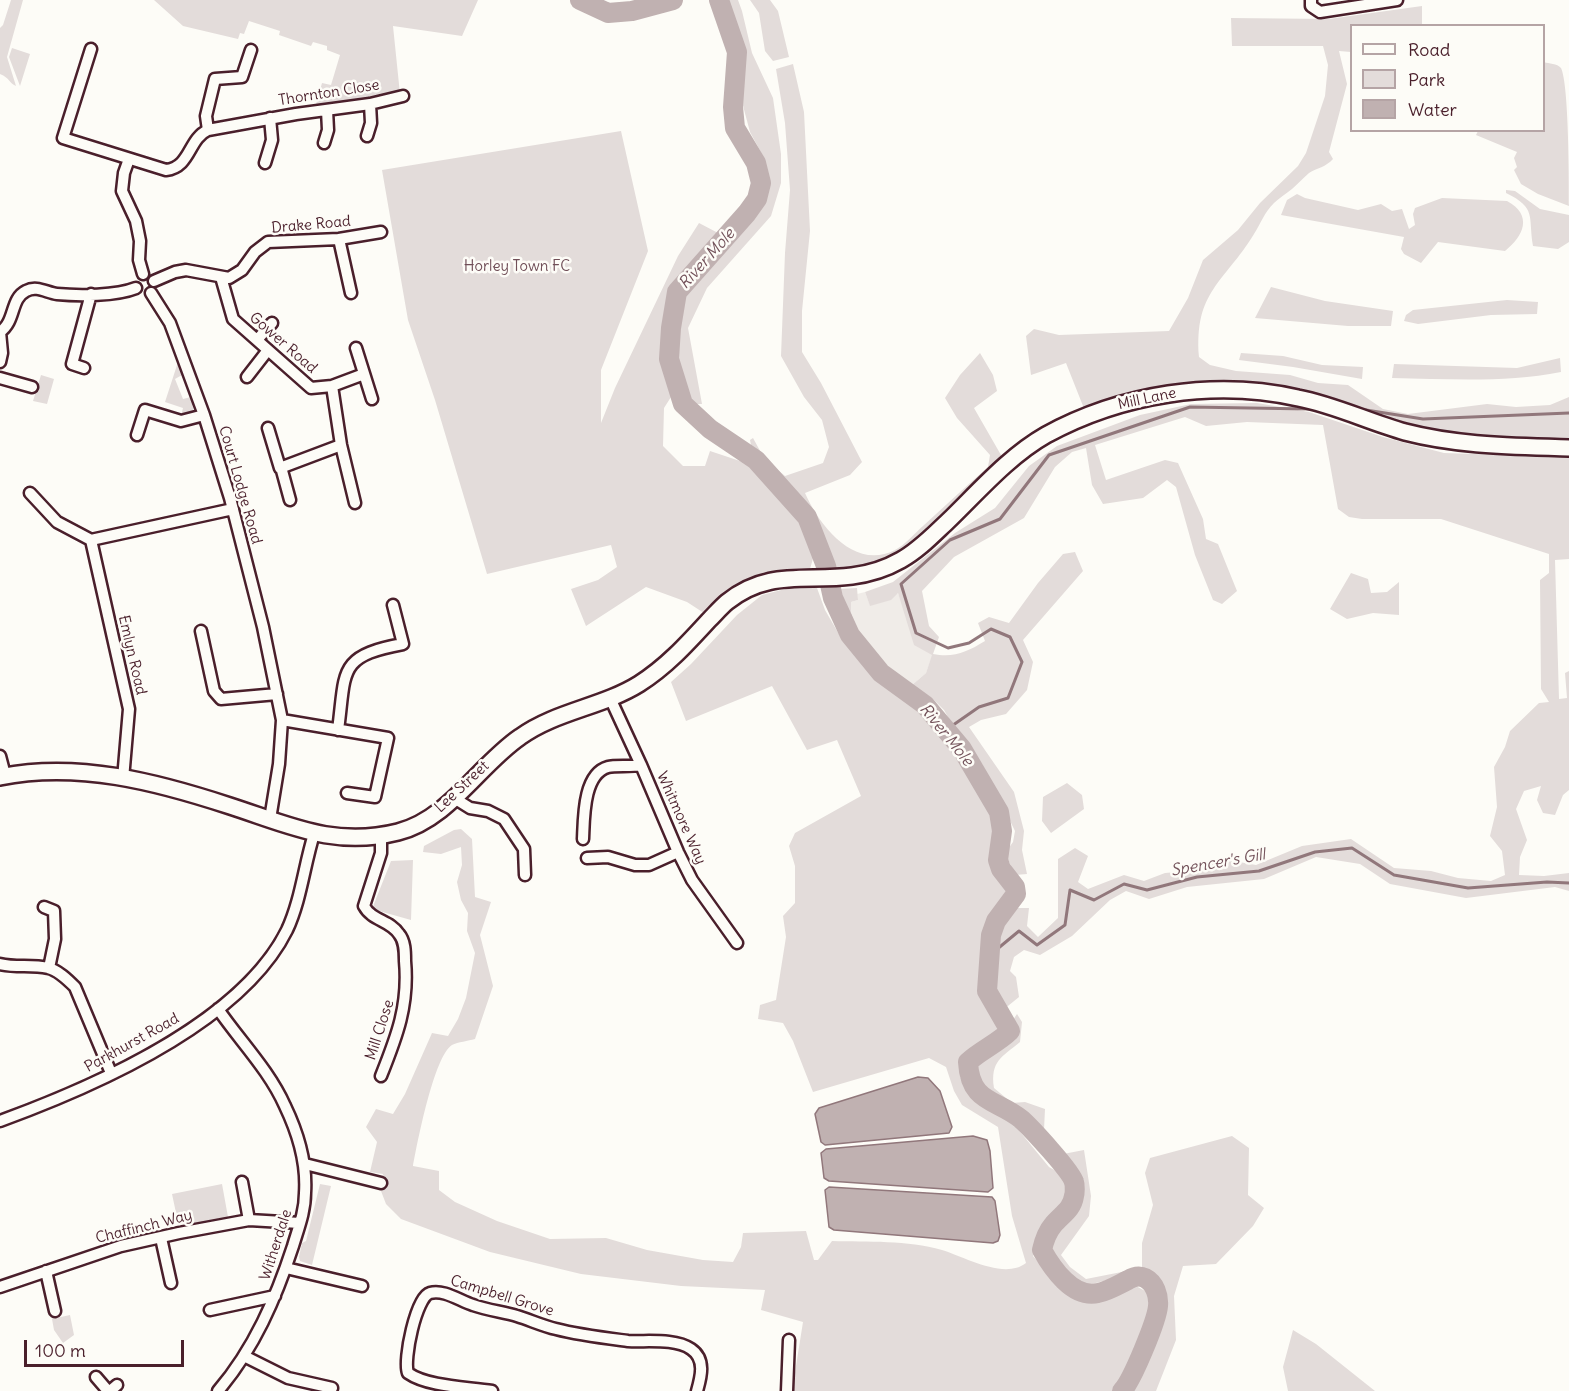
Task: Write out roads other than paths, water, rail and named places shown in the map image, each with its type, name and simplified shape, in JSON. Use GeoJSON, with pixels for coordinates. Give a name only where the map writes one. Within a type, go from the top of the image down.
{"type":"FeatureCollection","features":[{"type":"Feature","properties":{"kind":"street"},"geometry":{"type":"LineString","coordinates":[[1311,0],[1311,6],[1320,12],[1397,0]]}},
{"type":"Feature","properties":{"kind":"street"},"geometry":{"type":"LineString","coordinates":[[91,49],[63,138],[166,170],[178,167],[202,133],[270,118]]}},
{"type":"Feature","properties":{"kind":"street"},"geometry":{"type":"LineString","coordinates":[[208,130],[206,116],[215,79],[242,77],[251,50]]}},
{"type":"Feature","properties":{"kind":"street","name":"Thornton Close"},"geometry":{"type":"LineString","coordinates":[[265,163],[272,140],[270,118],[370,104],[403,96]]}},
{"type":"Feature","properties":{"kind":"street"},"geometry":{"type":"LineString","coordinates":[[367,136],[371,123],[370,104]]}},
{"type":"Feature","properties":{"kind":"street"},"geometry":{"type":"LineString","coordinates":[[324,143],[328,130],[327,110]]}},
{"type":"Feature","properties":{"kind":"street"},"geometry":{"type":"LineString","coordinates":[[129,159],[124,172],[122,191],[136,221],[140,241],[139,261],[143,274]]}},
{"type":"Feature","properties":{"kind":"street","name":"Drake Road"},"geometry":{"type":"LineString","coordinates":[[221,277],[229,278],[242,270],[255,252],[268,242],[339,239],[381,232]]}},
{"type":"Feature","properties":{"kind":"street"},"geometry":{"type":"LineString","coordinates":[[339,239],[351,292]]}},
{"type":"Feature","properties":{"kind":"street"},"geometry":{"type":"LineString","coordinates":[[154,280],[186,270],[221,277]]}},
{"type":"Feature","properties":{"kind":"street"},"geometry":{"type":"LineString","coordinates":[[143,274],[150,275],[154,280],[155,287],[151,293],[141,293],[136,288],[136,280],[143,274]]}},
{"type":"Feature","properties":{"kind":"street","name":"Gower Road"},"geometry":{"type":"LineString","coordinates":[[221,277],[233,319],[311,388],[332,386]]}},
{"type":"Feature","properties":{"kind":"street"},"geometry":{"type":"LineString","coordinates":[[0,362],[2,353],[0,332],[11,321],[16,300],[23,292],[40,289],[55,294],[91,294],[130,291],[136,288]]}},
{"type":"Feature","properties":{"kind":"street","name":"Court Lodge Road"},"geometry":{"type":"LineString","coordinates":[[151,293],[170,323],[204,415],[233,509],[263,627],[282,720],[279,764],[270,819]]}},
{"type":"Feature","properties":{"kind":"street"},"geometry":{"type":"LineString","coordinates":[[84,368],[72,364],[91,294]]}},
{"type":"Feature","properties":{"kind":"street"},"geometry":{"type":"LineString","coordinates":[[257,340],[272,323]]}},
{"type":"Feature","properties":{"kind":"street"},"geometry":{"type":"LineString","coordinates":[[356,348],[372,399]]}},
{"type":"Feature","properties":{"kind":"street"},"geometry":{"type":"LineString","coordinates":[[247,377],[268,350]]}},
{"type":"Feature","properties":{"kind":"street"},"geometry":{"type":"LineString","coordinates":[[355,503],[341,445],[332,386],[364,374]]}},
{"type":"Feature","properties":{"kind":"street"},"geometry":{"type":"LineString","coordinates":[[0,378],[32,387]]}},
{"type":"Feature","properties":{"kind":"street","name":"Mill Lane"},"geometry":{"type":"LineString","coordinates":[[773,580],[811,576],[857,576],[906,558],[926,542],[1010,462],[1044,436],[1110,407],[1164,395],[1193,391],[1236,390],[1269,393],[1297,397],[1406,432],[1438,439],[1470,444],[1569,448]]}},
{"type":"Feature","properties":{"kind":"street"},"geometry":{"type":"LineString","coordinates":[[137,435],[145,410],[181,421],[204,415]]}},
{"type":"Feature","properties":{"kind":"street"},"geometry":{"type":"LineString","coordinates":[[268,428],[290,501]]}},
{"type":"Feature","properties":{"kind":"street"},"geometry":{"type":"LineString","coordinates":[[281,468],[341,445]]}},
{"type":"Feature","properties":{"kind":"street"},"geometry":{"type":"LineString","coordinates":[[30,493],[57,522],[91,540],[233,509]]}},
{"type":"Feature","properties":{"kind":"street","name":"Emlyn Road"},"geometry":{"type":"LineString","coordinates":[[91,540],[129,709],[123,779]]}},
{"type":"Feature","properties":{"kind":"street","name":"Lee Street"},"geometry":{"type":"LineString","coordinates":[[3,776],[69,771],[156,784],[314,834],[341,838],[403,831],[433,815],[454,798],[520,736],[544,722],[610,698],[636,685],[672,660],[727,602],[749,589],[773,580]]}},
{"type":"Feature","properties":{"kind":"street"},"geometry":{"type":"LineString","coordinates":[[338,730],[345,681],[350,665],[359,656],[368,652],[403,644],[393,605]]}},
{"type":"Feature","properties":{"kind":"street"},"geometry":{"type":"LineString","coordinates":[[201,631],[214,691],[221,699],[277,694]]}},
{"type":"Feature","properties":{"kind":"street","name":"Whitmore Way"},"geometry":{"type":"LineString","coordinates":[[610,698],[678,852],[693,880],[737,943]]}},
{"type":"Feature","properties":{"kind":"street"},"geometry":{"type":"LineString","coordinates":[[282,720],[388,738],[375,797],[347,793]]}},
{"type":"Feature","properties":{"kind":"street"},"geometry":{"type":"LineString","coordinates":[[0,756],[3,776]]}},
{"type":"Feature","properties":{"kind":"street"},"geometry":{"type":"LineString","coordinates":[[582,839],[585,801],[597,773],[609,767],[628,768],[641,765]]}},
{"type":"Feature","properties":{"kind":"street"},"geometry":{"type":"LineString","coordinates":[[454,798],[470,808],[488,811],[504,819],[524,849],[525,875]]}},
{"type":"Feature","properties":{"kind":"street","name":"Parkhurst Road"},"geometry":{"type":"LineString","coordinates":[[0,1121],[57,1100],[111,1073],[161,1047],[218,1009],[263,966],[286,930],[295,910],[314,834]]}},
{"type":"Feature","properties":{"kind":"street","name":"Mill Close"},"geometry":{"type":"LineString","coordinates":[[381,835],[381,853],[364,906],[368,913],[400,934],[404,944],[406,999],[397,1037],[381,1076]]}},
{"type":"Feature","properties":{"kind":"street"},"geometry":{"type":"LineString","coordinates":[[587,858],[608,857],[635,865],[649,866],[678,852]]}},
{"type":"Feature","properties":{"kind":"street"},"geometry":{"type":"LineString","coordinates":[[49,968],[55,939],[54,908]]}},
{"type":"Feature","properties":{"kind":"street"},"geometry":{"type":"LineString","coordinates":[[0,964],[9,967],[49,968],[66,978],[75,987],[111,1073]]}},
{"type":"Feature","properties":{"kind":"street","name":"Witherdale"},"geometry":{"type":"LineString","coordinates":[[218,1009],[272,1080],[281,1097],[296,1130],[305,1164],[306,1194],[286,1268],[267,1315],[244,1356],[218,1391]]}},
{"type":"Feature","properties":{"kind":"street"},"geometry":{"type":"LineString","coordinates":[[305,1164],[381,1183]]}},
{"type":"Feature","properties":{"kind":"street"},"geometry":{"type":"LineString","coordinates":[[242,1182],[249,1220]]}},
{"type":"Feature","properties":{"kind":"street","name":"Chaffinch Way"},"geometry":{"type":"LineString","coordinates":[[0,1287],[121,1246],[249,1220],[300,1223]]}},
{"type":"Feature","properties":{"kind":"street"},"geometry":{"type":"LineString","coordinates":[[161,1238],[171,1283]]}},
{"type":"Feature","properties":{"kind":"street"},"geometry":{"type":"LineString","coordinates":[[286,1268],[362,1286]]}},
{"type":"Feature","properties":{"kind":"street"},"geometry":{"type":"LineString","coordinates":[[46,1271],[55,1311]]}},
{"type":"Feature","properties":{"kind":"street","name":"Campbell Grove"},"geometry":{"type":"LineString","coordinates":[[492,1391],[440,1383],[418,1378],[408,1372],[405,1359],[419,1304],[425,1295],[431,1292],[446,1294],[473,1305],[558,1329],[685,1346],[695,1353],[701,1366],[702,1375],[697,1391]]}},
{"type":"Feature","properties":{"kind":"street"},"geometry":{"type":"LineString","coordinates":[[210,1310],[275,1296]]}},
{"type":"Feature","properties":{"kind":"street"},"geometry":{"type":"LineString","coordinates":[[786,1391],[789,1340]]}},
{"type":"Feature","properties":{"kind":"street"},"geometry":{"type":"LineString","coordinates":[[244,1356],[310,1387],[332,1388]]}},
{"type":"Feature","properties":{"kind":"street"},"geometry":{"type":"LineString","coordinates":[[96,1377],[112,1389]]}},
{"type":"Feature","properties":{"kind":"water"},"geometry":{"type":"Polygon","coordinates":[[[918,1077],[928,1078],[940,1091],[952,1127],[949,1133],[825,1145],[821,1142],[815,1114],[819,1108],[918,1077]]]}},
{"type":"Feature","properties":{"kind":"water"},"geometry":{"type":"Polygon","coordinates":[[[973,1136],[987,1140],[990,1151],[993,1188],[988,1192],[829,1181],[824,1178],[821,1153],[826,1149],[973,1136]]]}},
{"type":"Feature","properties":{"kind":"water"},"geometry":{"type":"Polygon","coordinates":[[[829,1187],[992,1197],[995,1201],[1000,1235],[998,1241],[993,1243],[834,1230],[829,1227],[825,1190],[829,1187]]]}},
{"type":"Feature","properties":{"kind":"waterway","name":"River Mole"},"geometry":{"type":"LineString","coordinates":[[580,0],[608,13],[632,11],[673,0]]}},
{"type":"Feature","properties":{"kind":"waterway","name":"River Mole"},"geometry":{"type":"LineString","coordinates":[[719,0],[737,52],[733,107],[735,128],[756,163],[761,183],[757,199],[747,213],[677,292],[669,359],[683,404],[710,429],[756,460],[807,517],[826,566],[833,598],[850,635],[881,673],[925,705],[962,749],[999,812],[1002,831],[998,860],[1001,869],[1015,887],[1016,894],[996,921],[991,935],[987,991],[1010,1031],[968,1062],[970,1075],[979,1093],[1021,1119],[1059,1160],[1074,1182],[1073,1201],[1051,1228],[1042,1250],[1051,1265],[1072,1287],[1089,1294],[1106,1291],[1138,1277],[1148,1280],[1156,1290],[1157,1313],[1138,1363],[1122,1391]]}},
{"type":"Feature","properties":{"kind":"waterway"},"geometry":{"type":"LineString","coordinates":[[946,730],[979,707],[1008,698],[1022,662],[1010,637],[991,629],[969,643],[948,648],[916,633],[901,584],[950,540],[1000,519],[1049,455],[1190,407],[1309,409]]}},
{"type":"Feature","properties":{"kind":"waterway"},"geometry":{"type":"LineString","coordinates":[[1366,410],[1423,419],[1569,413]]}},
{"type":"Feature","properties":{"kind":"waterway","name":"Spencer's Gill"},"geometry":{"type":"LineString","coordinates":[[990,955],[1019,931],[1037,945],[1065,925],[1070,890],[1094,900],[1124,884],[1147,890],[1197,877],[1259,871],[1315,852],[1352,848],[1394,875],[1468,888],[1547,882],[1569,883]]}},
{"type":"Feature","properties":{"kind":"park label","name":"Horley Town FC"},"geometry":{"type":"Point","coordinates":[517,267]}}]}
